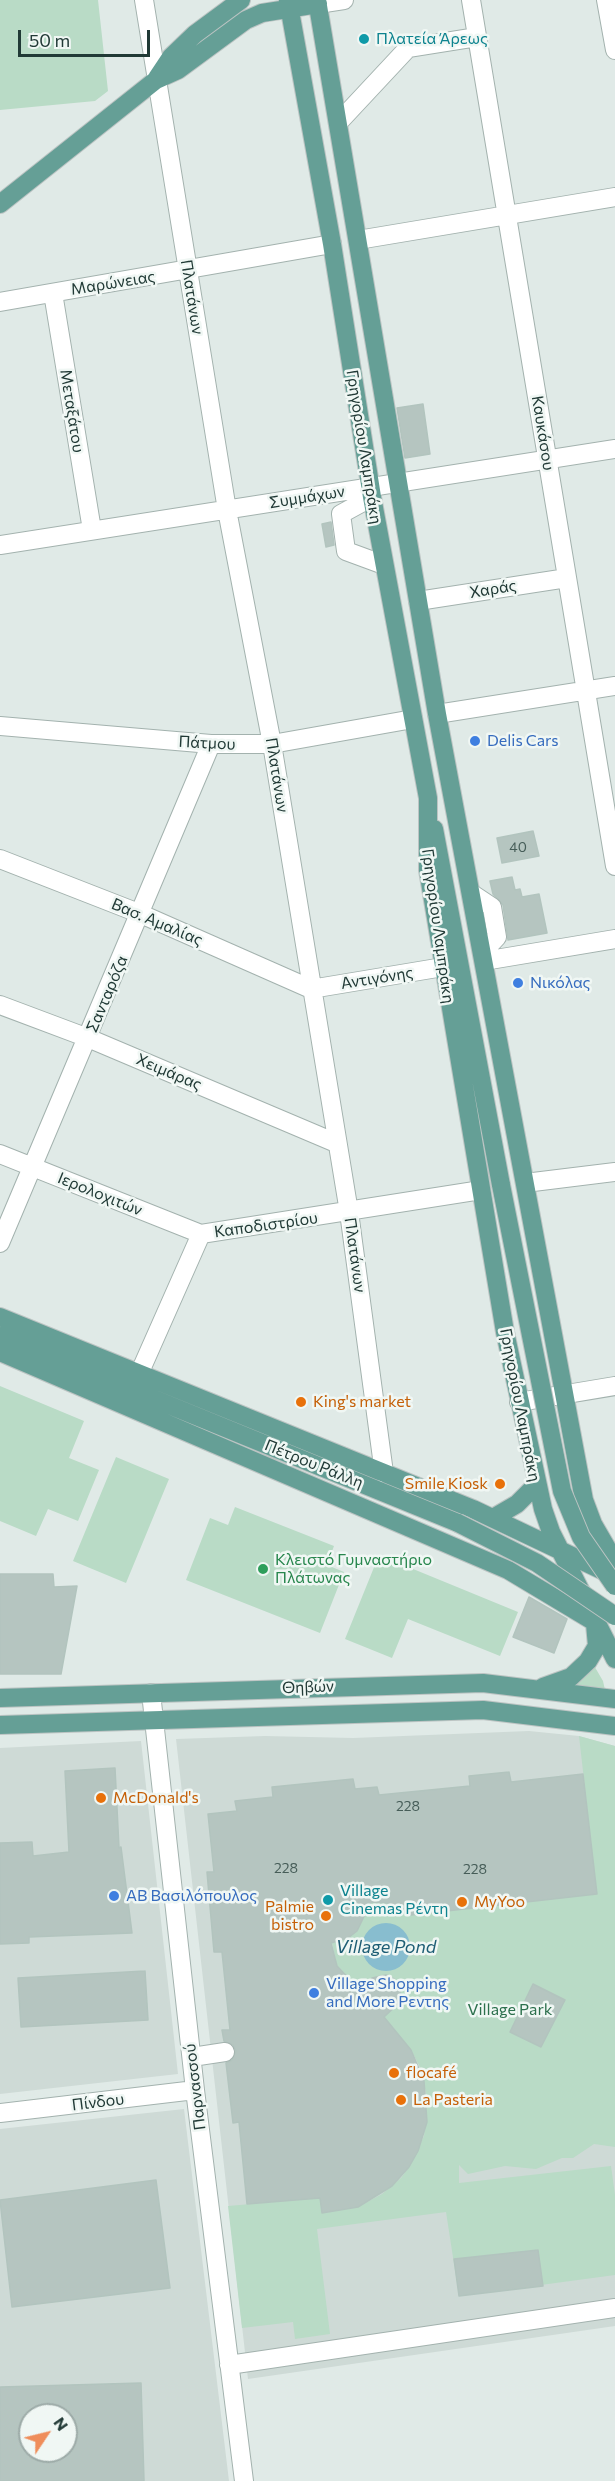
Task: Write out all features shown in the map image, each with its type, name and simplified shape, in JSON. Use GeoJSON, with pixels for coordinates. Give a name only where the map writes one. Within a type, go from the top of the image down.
{"type":"FeatureCollection","features":[{"type":"Feature","properties":{"kind":"main road"},"geometry":{"type":"LineString","coordinates":[[156,80],[171,57],[195,34],[241,0]]}},
{"type":"Feature","properties":{"kind":"main road"},"geometry":{"type":"LineString","coordinates":[[0,204],[156,80],[178,70],[246,20],[289,4],[318,2]]}},
{"type":"Feature","properties":{"kind":"main road","name":"Γρηγορίου Λαμπράκη"},"geometry":{"type":"LineString","coordinates":[[318,2],[437,714],[584,1500],[592,1524],[615,1562]]}},
{"type":"Feature","properties":{"kind":"main road","name":"Γρηγορίου Λαμπράκη"},"geometry":{"type":"LineString","coordinates":[[289,4],[332,244],[371,492],[428,798],[426,852],[443,967],[519,1402],[536,1485],[551,1532],[615,1659]]}},
{"type":"Feature","properties":{"kind":"main road"},"geometry":{"type":"LineString","coordinates":[[428,798],[561,1491],[581,1537],[615,1586]]}},
{"type":"Feature","properties":{"kind":"main road","name":"Πέτρου Ράλλη"},"geometry":{"type":"LineString","coordinates":[[0,1317],[493,1518],[615,1576]]}},
{"type":"Feature","properties":{"kind":"main road","name":"Πέτρου Ράλλη"},"geometry":{"type":"LineString","coordinates":[[0,1336],[477,1532],[537,1563],[615,1616]]}},
{"type":"Feature","properties":{"kind":"main road","name":"Πέτρου Ράλλη"},"geometry":{"type":"LineString","coordinates":[[0,1352],[508,1570],[558,1598],[595,1623]]}},
{"type":"Feature","properties":{"kind":"main road"},"geometry":{"type":"LineString","coordinates":[[493,1518],[521,1501],[536,1485]]}},
{"type":"Feature","properties":{"kind":"main road"},"geometry":{"type":"LineString","coordinates":[[560,1551],[615,1592]]}},
{"type":"Feature","properties":{"kind":"main road"},"geometry":{"type":"LineString","coordinates":[[540,1688],[571,1677],[588,1661],[597,1646],[595,1623]]}},
{"type":"Feature","properties":{"kind":"main road","name":"Θηβών"},"geometry":{"type":"LineString","coordinates":[[0,1698],[483,1683],[540,1688],[615,1699]]}},
{"type":"Feature","properties":{"kind":"main road","name":"Θηβών"},"geometry":{"type":"LineString","coordinates":[[0,1725],[483,1710],[615,1726]]}},
{"type":"Feature","properties":{"kind":"street","name":"Πλατάνων"},"geometry":{"type":"LineString","coordinates":[[144,0],[227,510],[272,744],[349,1212],[384,1473]]}},
{"type":"Feature","properties":{"kind":"street"},"geometry":{"type":"LineString","coordinates":[[318,2],[344,0]]}},
{"type":"Feature","properties":{"kind":"street","name":"Καυκάσου"},"geometry":{"type":"LineString","coordinates":[[471,0],[615,866]]}},
{"type":"Feature","properties":{"kind":"street"},"geometry":{"type":"LineString","coordinates":[[606,0],[615,50]]}},
{"type":"Feature","properties":{"kind":"street"},"geometry":{"type":"LineString","coordinates":[[338,123],[408,48],[477,37]]}},
{"type":"Feature","properties":{"kind":"street"},"geometry":{"type":"LineString","coordinates":[[358,240],[615,198]]}},
{"type":"Feature","properties":{"kind":"street","name":"Μαρώνειας"},"geometry":{"type":"LineString","coordinates":[[0,302],[332,244]]}},
{"type":"Feature","properties":{"kind":"street","name":"Μεταξάτου"},"geometry":{"type":"LineString","coordinates":[[53,292],[92,530]]}},
{"type":"Feature","properties":{"kind":"street","name":"Συμμάχων"},"geometry":{"type":"LineString","coordinates":[[0,545],[227,510],[371,492],[399,482],[615,449]]}},
{"type":"Feature","properties":{"kind":"street"},"geometry":{"type":"LineString","coordinates":[[371,492],[341,513],[346,551],[384,565]]}},
{"type":"Feature","properties":{"kind":"street","name":"Χαράς"},"geometry":{"type":"LineString","coordinates":[[418,601],[567,578]]}},
{"type":"Feature","properties":{"kind":"street"},"geometry":{"type":"LineString","coordinates":[[437,714],[615,686]]}},
{"type":"Feature","properties":{"kind":"street","name":"Πάτμου"},"geometry":{"type":"LineString","coordinates":[[0,726],[211,744],[272,744],[413,719]]}},
{"type":"Feature","properties":{"kind":"street","name":"Σανταρόζα"},"geometry":{"type":"LineString","coordinates":[[0,1243],[141,915],[211,744]]}},
{"type":"Feature","properties":{"kind":"street","name":"Βασ. Αμαλίας"},"geometry":{"type":"LineString","coordinates":[[0,859],[141,915],[311,989]]}},
{"type":"Feature","properties":{"kind":"street"},"geometry":{"type":"LineString","coordinates":[[484,956],[615,939]]}},
{"type":"Feature","properties":{"kind":"street","name":"Αντιγόνης"},"geometry":{"type":"LineString","coordinates":[[311,989],[443,967]]}},
{"type":"Feature","properties":{"kind":"street","name":"Χειμάρας"},"geometry":{"type":"LineString","coordinates":[[0,1005],[88,1038],[336,1143]]}},
{"type":"Feature","properties":{"kind":"street","name":"Ιερολοχιτών"},"geometry":{"type":"LineString","coordinates":[[0,1154],[201,1234]]}},
{"type":"Feature","properties":{"kind":"street"},"geometry":{"type":"LineString","coordinates":[[525,1183],[615,1172]]}},
{"type":"Feature","properties":{"kind":"street","name":"Καποδιστρίου"},"geometry":{"type":"LineString","coordinates":[[139,1374],[201,1234],[481,1190]]}},
{"type":"Feature","properties":{"kind":"street"},"geometry":{"type":"LineString","coordinates":[[519,1402],[615,1386]]}},
{"type":"Feature","properties":{"kind":"street","name":"Παρνασσού"},"geometry":{"type":"LineString","coordinates":[[151,1693],[195,2090],[244,2481]]}},
{"type":"Feature","properties":{"kind":"street"},"geometry":{"type":"LineString","coordinates":[[192,2056],[225,2052]]}},
{"type":"Feature","properties":{"kind":"street","name":"Πίνδου"},"geometry":{"type":"LineString","coordinates":[[0,2113],[195,2090]]}},
{"type":"Feature","properties":{"kind":"street"},"geometry":{"type":"LineString","coordinates":[[229,2365],[615,2308]]}},
{"type":"Feature","properties":{"kind":"shaded area"},"geometry":{"type":"Polygon","coordinates":[[[529,1731],[579,1736],[615,1746],[615,2326],[248,2379],[176,1739],[265,1736],[353,1738],[529,1731]]]}},
{"type":"Feature","properties":{"kind":"shaded area"},"geometry":{"type":"Polygon","coordinates":[[[141,1741],[178,2074],[0,2094],[0,1748],[141,1741]]]}},
{"type":"Feature","properties":{"kind":"shaded area"},"geometry":{"type":"Polygon","coordinates":[[[184,2109],[229,2481],[0,2481],[0,2129],[184,2109]]]}},
{"type":"Feature","properties":{"kind":"green space"},"geometry":{"type":"Polygon","coordinates":[[[0,0],[98,0],[108,91],[95,101],[0,110],[0,0]]]}},
{"type":"Feature","properties":{"kind":"green space"},"geometry":{"type":"Polygon","coordinates":[[[0,1386],[84,1421],[69,1458],[99,1470],[78,1521],[48,1509],[36,1536],[0,1521],[0,1386]]]}},
{"type":"Feature","properties":{"kind":"green space"},"geometry":{"type":"Polygon","coordinates":[[[116,1457],[169,1479],[126,1583],[73,1561],[116,1457]]]}},
{"type":"Feature","properties":{"kind":"green space","name":"Κλειστό Γυμναστήριο Πλάτωνας"},"geometry":{"type":"Polygon","coordinates":[[[235,1507],[334,1546],[327,1565],[344,1572],[320,1633],[186,1580],[210,1518],[228,1525],[235,1507]]]}},
{"type":"Feature","properties":{"kind":"green space"},"geometry":{"type":"Polygon","coordinates":[[[379,1555],[518,1612],[500,1656],[408,1619],[392,1658],[345,1639],[379,1555]]]}},
{"type":"Feature","properties":{"kind":"green space"},"geometry":{"type":"Polygon","coordinates":[[[589,1657],[603,1681],[605,1690],[568,1684],[589,1657]]]}},
{"type":"Feature","properties":{"kind":"green space","name":"Village Park"},"geometry":{"type":"Polygon","coordinates":[[[579,1736],[615,1746],[615,2147],[594,2144],[573,2158],[562,2158],[536,2169],[505,2166],[468,2174],[459,2165],[459,2183],[611,2166],[615,2195],[615,2275],[459,2296],[446,2212],[317,2229],[330,2334],[295,2339],[293,2322],[242,2328],[228,2206],[320,2198],[323,2213],[358,2207],[382,2194],[401,2178],[424,2136],[427,2097],[420,2067],[411,2050],[380,2013],[391,2011],[396,2007],[401,1997],[400,1987],[394,1979],[386,1975],[372,1978],[364,1987],[352,1982],[337,1966],[332,1943],[348,1938],[357,1931],[367,1912],[367,1902],[388,1903],[411,1915],[597,1894],[579,1736]]]}},
{"type":"Feature","properties":{"kind":"water","name":"Village Pond"},"geometry":{"type":"Polygon","coordinates":[[[386,1923],[403,1930],[410,1947],[403,1964],[386,1971],[369,1964],[362,1947],[369,1930],[386,1923]]]}},
{"type":"Feature","properties":{"kind":"building"},"geometry":{"type":"Polygon","coordinates":[[[423,404],[430,454],[405,458],[397,408],[423,404]]]}},
{"type":"Feature","properties":{"kind":"building"},"geometry":{"type":"Polygon","coordinates":[[[331,522],[334,545],[326,547],[322,524],[331,522]]]}},
{"type":"Feature","properties":{"kind":"building"},"geometry":{"type":"Polygon","coordinates":[[[533,831],[539,856],[502,863],[497,838],[533,831]]]}},
{"type":"Feature","properties":{"kind":"building"},"geometry":{"type":"Polygon","coordinates":[[[512,877],[515,890],[520,889],[522,897],[539,894],[547,933],[508,940],[503,905],[493,894],[490,881],[512,877]]]}},
{"type":"Feature","properties":{"kind":"building"},"geometry":{"type":"Polygon","coordinates":[[[0,1574],[53,1574],[54,1587],[77,1586],[61,1674],[0,1674],[0,1574]]]}},
{"type":"Feature","properties":{"kind":"building"},"geometry":{"type":"Polygon","coordinates":[[[529,1597],[567,1619],[554,1653],[513,1637],[529,1597]]]}},
{"type":"Feature","properties":{"kind":"building"},"geometry":{"type":"Polygon","coordinates":[[[115,1768],[119,1848],[121,1847],[132,1933],[29,1937],[29,1943],[0,1944],[0,1843],[32,1842],[33,1856],[69,1852],[65,1771],[115,1768]]]}},
{"type":"Feature","properties":{"kind":"building","name":"Village Shopping and More Ρεντης"},"geometry":{"type":"Polygon","coordinates":[[[509,1772],[511,1782],[583,1774],[597,1894],[411,1915],[388,1903],[371,1902],[357,1931],[348,1938],[331,1943],[337,1966],[352,1982],[362,1987],[372,1978],[386,1975],[394,1979],[400,1987],[400,2002],[384,2017],[411,2050],[424,2081],[427,2122],[418,2151],[409,2167],[392,2186],[358,2207],[322,2213],[320,2198],[247,2204],[239,2122],[233,2123],[226,2063],[232,2060],[236,2051],[233,2045],[224,2041],[222,2030],[230,2030],[222,1952],[214,1952],[207,1872],[214,1872],[208,1814],[237,1811],[235,1801],[273,1797],[272,1787],[353,1779],[355,1789],[377,1787],[379,1795],[470,1786],[469,1776],[509,1772]]]}},
{"type":"Feature","properties":{"kind":"building"},"geometry":{"type":"Polygon","coordinates":[[[145,1971],[148,2020],[21,2027],[18,1978],[145,1971]]]}},
{"type":"Feature","properties":{"kind":"building"},"geometry":{"type":"Polygon","coordinates":[[[533,1984],[565,2000],[541,2047],[510,2032],[533,1984]]]}},
{"type":"Feature","properties":{"kind":"building"},"geometry":{"type":"Polygon","coordinates":[[[156,2180],[170,2288],[12,2307],[0,2200],[156,2180]]]}},
{"type":"Feature","properties":{"kind":"building"},"geometry":{"type":"Polygon","coordinates":[[[538,2250],[543,2286],[459,2296],[454,2259],[538,2250]]]}},
{"type":"Feature","properties":{"kind":"building"},"geometry":{"type":"Polygon","coordinates":[[[141,2383],[144,2481],[0,2481],[0,2387],[141,2383]]]}},
{"type":"Feature","properties":{"kind":"place","name":"Πλατεία Άρεως"},"geometry":{"type":"Point","coordinates":[364,39]}},
{"type":"Feature","properties":{"kind":"place","name":"Delis Cars"},"geometry":{"type":"Point","coordinates":[475,741]}},
{"type":"Feature","properties":{"kind":"place","name":"Νικόλας"},"geometry":{"type":"Point","coordinates":[518,983]}},
{"type":"Feature","properties":{"kind":"place","name":"King's market"},"geometry":{"type":"Point","coordinates":[301,1402]}},
{"type":"Feature","properties":{"kind":"place","name":"Smile Kiosk"},"geometry":{"type":"Point","coordinates":[500,1484]}},
{"type":"Feature","properties":{"kind":"place","name":"Κλειστό Γυμναστήριο Πλάτωνας"},"geometry":{"type":"Point","coordinates":[263,1569]}},
{"type":"Feature","properties":{"kind":"place","name":"McDonald's"},"geometry":{"type":"Point","coordinates":[101,1798]}},
{"type":"Feature","properties":{"kind":"place","name":"ΑΒ Βασιλόπουλος"},"geometry":{"type":"Point","coordinates":[114,1896]}},
{"type":"Feature","properties":{"kind":"place","name":"Village Cinemas Ρέντη"},"geometry":{"type":"Point","coordinates":[328,1900]}},
{"type":"Feature","properties":{"kind":"place","name":"MyYoo"},"geometry":{"type":"Point","coordinates":[462,1902]}},
{"type":"Feature","properties":{"kind":"place","name":"Palmie bistro"},"geometry":{"type":"Point","coordinates":[326,1916]}},
{"type":"Feature","properties":{"kind":"place","name":"Village Shopping and More Ρεντης"},"geometry":{"type":"Point","coordinates":[314,1993]}},
{"type":"Feature","properties":{"kind":"place","name":"flocafé"},"geometry":{"type":"Point","coordinates":[394,2073]}},
{"type":"Feature","properties":{"kind":"place","name":"La Pasteria"},"geometry":{"type":"Point","coordinates":[401,2100]}}]}
